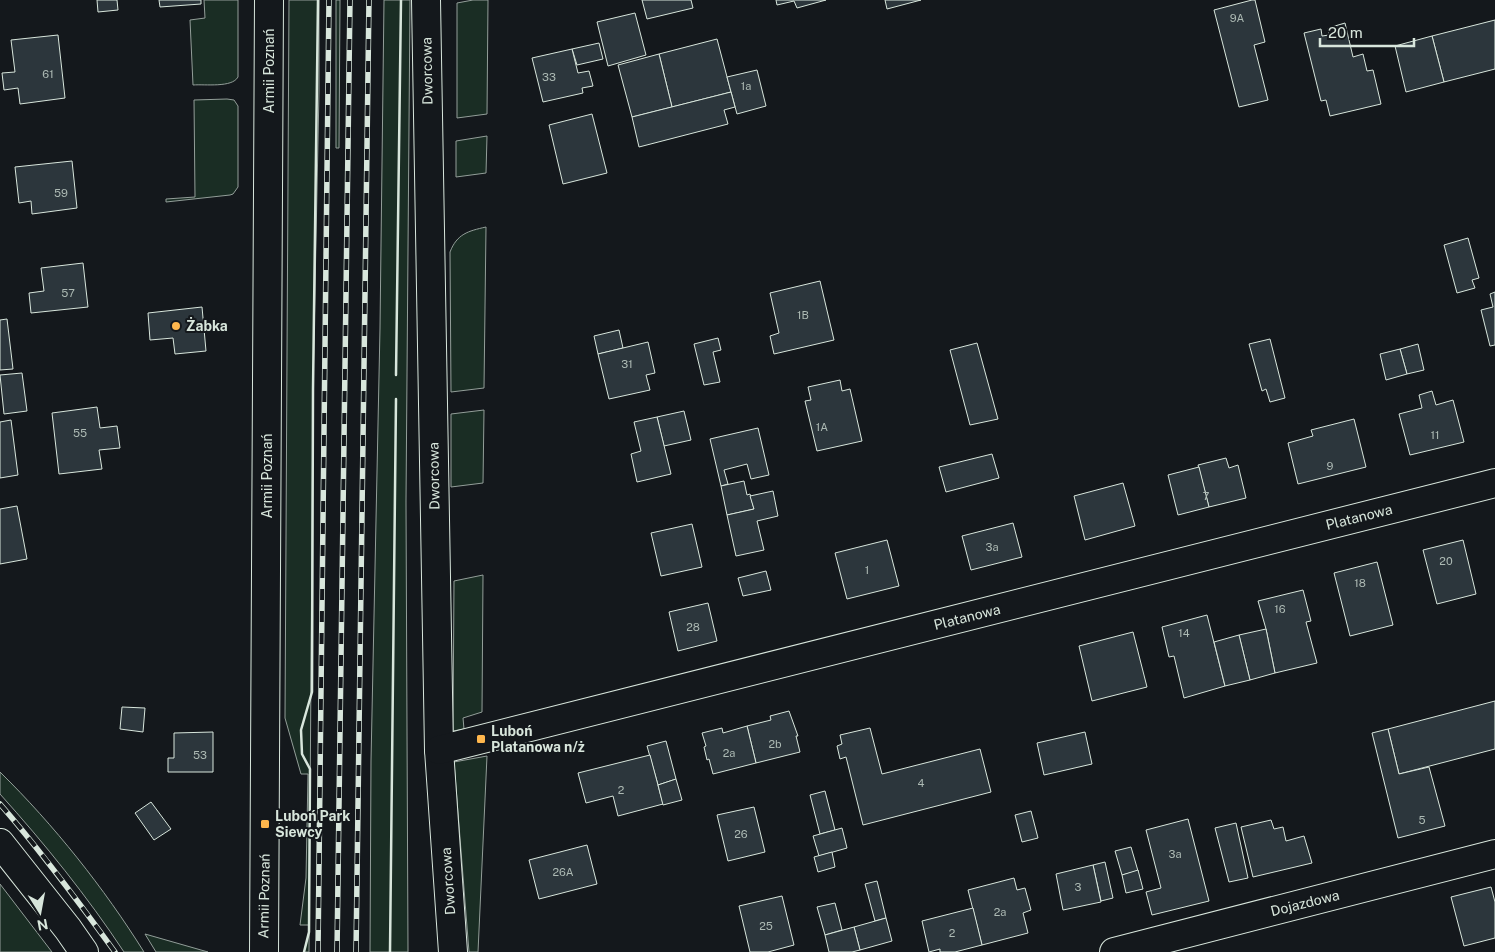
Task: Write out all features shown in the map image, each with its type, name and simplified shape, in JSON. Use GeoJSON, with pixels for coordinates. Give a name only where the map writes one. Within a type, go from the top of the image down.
{"type":"FeatureCollection","features":[{"type":"Feature","properties":{"kind":"street","name":"Armii Poznań"},"geometry":{"type":"LineString","coordinates":[[264,952],[269,0]]}},
{"type":"Feature","properties":{"kind":"street","name":"Dworcowa"},"geometry":{"type":"LineString","coordinates":[[426,0],[438,750],[453,952]]}},
{"type":"Feature","properties":{"kind":"street","name":"Platanowa"},"geometry":{"type":"LineString","coordinates":[[438,750],[1495,483]]}},
{"type":"Feature","properties":{"kind":"street"},"geometry":{"type":"LineString","coordinates":[[0,843],[84,952]]}},
{"type":"Feature","properties":{"kind":"street","name":"Dojazdowa"},"geometry":{"type":"LineString","coordinates":[[1114,952],[1495,854]]}},
{"type":"Feature","properties":{"kind":"green space"},"geometry":{"type":"Polygon","coordinates":[[[204,0],[238,0],[238,77],[230,83],[193,85],[190,20],[205,18],[204,0]]]}},
{"type":"Feature","properties":{"kind":"green space"},"geometry":{"type":"Polygon","coordinates":[[[289,0],[319,0],[313,389],[309,952],[304,952],[309,925],[300,925],[306,878],[308,774],[301,774],[285,718],[289,0]]]}},
{"type":"Feature","properties":{"kind":"green space"},"geometry":{"type":"Polygon","coordinates":[[[336,0],[340,0],[339,148],[336,148],[336,0]]]}},
{"type":"Feature","properties":{"kind":"green space"},"geometry":{"type":"Polygon","coordinates":[[[384,0],[410,0],[406,501],[408,952],[370,952],[371,761],[380,328],[384,0]]]}},
{"type":"Feature","properties":{"kind":"green space"},"geometry":{"type":"Polygon","coordinates":[[[488,0],[487,114],[457,118],[457,3],[488,0]]]}},
{"type":"Feature","properties":{"kind":"green space"},"geometry":{"type":"Polygon","coordinates":[[[194,100],[234,100],[238,106],[238,187],[230,195],[166,202],[166,199],[195,197],[194,100]]]}},
{"type":"Feature","properties":{"kind":"green space"},"geometry":{"type":"Polygon","coordinates":[[[487,136],[486,173],[456,177],[456,141],[487,136]]]}},
{"type":"Feature","properties":{"kind":"green space"},"geometry":{"type":"Polygon","coordinates":[[[486,227],[484,388],[451,392],[450,252],[456,241],[464,234],[486,227]]]}},
{"type":"Feature","properties":{"kind":"green space"},"geometry":{"type":"Polygon","coordinates":[[[484,410],[483,483],[451,487],[451,414],[484,410]]]}},
{"type":"Feature","properties":{"kind":"green space"},"geometry":{"type":"Polygon","coordinates":[[[483,575],[482,712],[463,718],[464,729],[453,731],[454,581],[483,575]]]}},
{"type":"Feature","properties":{"kind":"green space"},"geometry":{"type":"Polygon","coordinates":[[[487,756],[478,952],[469,952],[454,762],[487,756]]]}},
{"type":"Feature","properties":{"kind":"green space"},"geometry":{"type":"Polygon","coordinates":[[[0,772],[59,835],[112,904],[144,952],[124,952],[65,871],[0,794],[0,772]]]}},
{"type":"Feature","properties":{"kind":"green space"},"geometry":{"type":"Polygon","coordinates":[[[0,884],[52,952],[0,952],[0,884]]]}},
{"type":"Feature","properties":{"kind":"green space"},"geometry":{"type":"Polygon","coordinates":[[[145,934],[208,952],[156,952],[145,934]]]}},
{"type":"Feature","properties":{"kind":"building"},"geometry":{"type":"Polygon","coordinates":[[[97,0],[117,0],[118,10],[98,12],[97,0]]]}},
{"type":"Feature","properties":{"kind":"building"},"geometry":{"type":"Polygon","coordinates":[[[159,0],[201,0],[201,4],[160,7],[159,0]]]}},
{"type":"Feature","properties":{"kind":"building"},"geometry":{"type":"Polygon","coordinates":[[[642,0],[691,0],[693,8],[647,19],[642,0]]]}},
{"type":"Feature","properties":{"kind":"building"},"geometry":{"type":"Polygon","coordinates":[[[776,0],[826,0],[797,8],[794,1],[777,5],[776,0]]]}},
{"type":"Feature","properties":{"kind":"building"},"geometry":{"type":"Polygon","coordinates":[[[885,0],[921,0],[887,9],[885,0]]]}},
{"type":"Feature","properties":{"kind":"building"},"geometry":{"type":"Polygon","coordinates":[[[1255,0],[1265,42],[1254,45],[1268,100],[1239,107],[1214,10],[1255,0]]]}},
{"type":"Feature","properties":{"kind":"building"},"geometry":{"type":"Polygon","coordinates":[[[635,13],[646,55],[608,66],[597,22],[635,13]]]}},
{"type":"Feature","properties":{"kind":"building"},"geometry":{"type":"Polygon","coordinates":[[[1495,20],[1495,69],[1444,82],[1432,36],[1495,20]]]}},
{"type":"Feature","properties":{"kind":"building"},"geometry":{"type":"Polygon","coordinates":[[[1345,23],[1353,57],[1363,54],[1367,71],[1373,70],[1381,104],[1330,116],[1326,100],[1321,101],[1304,33],[1321,29],[1322,36],[1329,35],[1328,28],[1345,23]]]}},
{"type":"Feature","properties":{"kind":"building"},"geometry":{"type":"Polygon","coordinates":[[[58,35],[65,98],[20,104],[18,88],[4,90],[2,73],[15,72],[11,40],[58,35]]]}},
{"type":"Feature","properties":{"kind":"building"},"geometry":{"type":"Polygon","coordinates":[[[1432,36],[1444,82],[1406,92],[1395,46],[1432,36]]]}},
{"type":"Feature","properties":{"kind":"building"},"geometry":{"type":"Polygon","coordinates":[[[717,39],[731,92],[672,107],[659,54],[717,39]]]}},
{"type":"Feature","properties":{"kind":"building"},"geometry":{"type":"Polygon","coordinates":[[[599,43],[603,59],[577,65],[572,49],[599,43]]]}},
{"type":"Feature","properties":{"kind":"building"},"geometry":{"type":"Polygon","coordinates":[[[572,49],[578,73],[589,71],[593,86],[582,88],[583,93],[543,102],[532,58],[572,49]]]}},
{"type":"Feature","properties":{"kind":"building"},"geometry":{"type":"Polygon","coordinates":[[[659,54],[672,107],[632,117],[618,65],[659,54]]]}},
{"type":"Feature","properties":{"kind":"building"},"geometry":{"type":"Polygon","coordinates":[[[757,70],[766,106],[737,114],[727,77],[757,70]]]}},
{"type":"Feature","properties":{"kind":"building"},"geometry":{"type":"Polygon","coordinates":[[[731,92],[735,107],[724,110],[728,124],[639,147],[632,117],[731,92]]]}},
{"type":"Feature","properties":{"kind":"building"},"geometry":{"type":"Polygon","coordinates":[[[592,114],[607,173],[563,184],[549,125],[592,114]]]}},
{"type":"Feature","properties":{"kind":"building"},"geometry":{"type":"Polygon","coordinates":[[[72,161],[77,208],[32,214],[31,201],[19,203],[15,167],[72,161]]]}},
{"type":"Feature","properties":{"kind":"building"},"geometry":{"type":"Polygon","coordinates":[[[1468,238],[1479,278],[1472,280],[1475,288],[1457,293],[1444,245],[1468,238]]]}},
{"type":"Feature","properties":{"kind":"building"},"geometry":{"type":"Polygon","coordinates":[[[83,263],[88,307],[31,313],[29,293],[44,291],[41,268],[83,263]]]}},
{"type":"Feature","properties":{"kind":"building"},"geometry":{"type":"Polygon","coordinates":[[[820,281],[834,340],[774,354],[770,336],[779,333],[770,293],[820,281]]]}},
{"type":"Feature","properties":{"kind":"building"},"geometry":{"type":"Polygon","coordinates":[[[1495,292],[1495,345],[1490,346],[1481,310],[1493,307],[1490,294],[1495,292]]]}},
{"type":"Feature","properties":{"kind":"building","name":"Żabka"},"geometry":{"type":"Polygon","coordinates":[[[202,307],[206,351],[175,354],[173,338],[150,340],[148,313],[202,307]]]}},
{"type":"Feature","properties":{"kind":"building"},"geometry":{"type":"Polygon","coordinates":[[[7,319],[13,369],[0,370],[0,320],[7,319]]]}},
{"type":"Feature","properties":{"kind":"building"},"geometry":{"type":"Polygon","coordinates":[[[619,330],[623,348],[598,354],[594,336],[619,330]]]}},
{"type":"Feature","properties":{"kind":"building"},"geometry":{"type":"Polygon","coordinates":[[[718,338],[721,350],[713,352],[720,382],[704,385],[694,344],[718,338]]]}},
{"type":"Feature","properties":{"kind":"building"},"geometry":{"type":"Polygon","coordinates":[[[1270,339],[1285,398],[1270,402],[1266,389],[1262,391],[1249,344],[1270,339]]]}},
{"type":"Feature","properties":{"kind":"building"},"geometry":{"type":"Polygon","coordinates":[[[648,342],[655,373],[646,375],[650,390],[609,399],[598,354],[648,342]]]}},
{"type":"Feature","properties":{"kind":"building"},"geometry":{"type":"Polygon","coordinates":[[[977,343],[998,419],[970,425],[950,350],[977,343]]]}},
{"type":"Feature","properties":{"kind":"building"},"geometry":{"type":"Polygon","coordinates":[[[1418,344],[1424,370],[1407,374],[1400,349],[1418,344]]]}},
{"type":"Feature","properties":{"kind":"building"},"geometry":{"type":"Polygon","coordinates":[[[1400,349],[1407,374],[1386,380],[1380,354],[1400,349]]]}},
{"type":"Feature","properties":{"kind":"building"},"geometry":{"type":"Polygon","coordinates":[[[22,373],[27,411],[4,414],[0,375],[22,373]]]}},
{"type":"Feature","properties":{"kind":"building"},"geometry":{"type":"Polygon","coordinates":[[[840,380],[842,391],[850,389],[862,441],[817,451],[805,401],[811,400],[808,387],[840,380]]]}},
{"type":"Feature","properties":{"kind":"building"},"geometry":{"type":"Polygon","coordinates":[[[1432,391],[1436,405],[1453,400],[1464,442],[1410,455],[1399,414],[1422,408],[1419,395],[1432,391]]]}},
{"type":"Feature","properties":{"kind":"building"},"geometry":{"type":"Polygon","coordinates":[[[97,407],[100,428],[117,426],[120,448],[99,450],[102,469],[59,474],[52,413],[97,407]]]}},
{"type":"Feature","properties":{"kind":"building"},"geometry":{"type":"Polygon","coordinates":[[[684,411],[691,440],[664,446],[657,417],[684,411]]]}},
{"type":"Feature","properties":{"kind":"building"},"geometry":{"type":"Polygon","coordinates":[[[657,417],[671,474],[637,482],[631,454],[641,451],[634,422],[657,417]]]}},
{"type":"Feature","properties":{"kind":"building"},"geometry":{"type":"Polygon","coordinates":[[[1354,419],[1366,467],[1298,484],[1288,443],[1313,436],[1311,430],[1354,419]]]}},
{"type":"Feature","properties":{"kind":"building"},"geometry":{"type":"Polygon","coordinates":[[[11,420],[18,475],[0,478],[0,422],[11,420]]]}},
{"type":"Feature","properties":{"kind":"building"},"geometry":{"type":"Polygon","coordinates":[[[758,428],[769,475],[751,479],[747,464],[724,470],[728,484],[721,486],[710,439],[758,428]]]}},
{"type":"Feature","properties":{"kind":"building"},"geometry":{"type":"Polygon","coordinates":[[[992,454],[999,478],[946,492],[939,467],[992,454]]]}},
{"type":"Feature","properties":{"kind":"building"},"geometry":{"type":"Polygon","coordinates":[[[1226,458],[1229,468],[1238,465],[1246,498],[1209,507],[1198,465],[1226,458]]]}},
{"type":"Feature","properties":{"kind":"building"},"geometry":{"type":"Polygon","coordinates":[[[1199,467],[1209,507],[1178,515],[1168,475],[1199,467]]]}},
{"type":"Feature","properties":{"kind":"building"},"geometry":{"type":"Polygon","coordinates":[[[744,481],[747,495],[750,494],[754,509],[727,515],[721,486],[744,481]]]}},
{"type":"Feature","properties":{"kind":"building"},"geometry":{"type":"Polygon","coordinates":[[[1123,483],[1135,526],[1085,540],[1074,496],[1123,483]]]}},
{"type":"Feature","properties":{"kind":"building"},"geometry":{"type":"Polygon","coordinates":[[[773,491],[778,516],[757,521],[764,550],[736,556],[727,515],[754,509],[750,496],[773,491]]]}},
{"type":"Feature","properties":{"kind":"building"},"geometry":{"type":"Polygon","coordinates":[[[17,506],[27,559],[0,564],[0,509],[17,506]]]}},
{"type":"Feature","properties":{"kind":"building"},"geometry":{"type":"Polygon","coordinates":[[[1013,523],[1022,557],[971,570],[962,536],[1013,523]]]}},
{"type":"Feature","properties":{"kind":"building"},"geometry":{"type":"Polygon","coordinates":[[[692,524],[702,567],[661,576],[651,533],[692,524]]]}},
{"type":"Feature","properties":{"kind":"building"},"geometry":{"type":"Polygon","coordinates":[[[887,540],[899,586],[847,599],[835,553],[887,540]]]}},
{"type":"Feature","properties":{"kind":"building"},"geometry":{"type":"Polygon","coordinates":[[[1463,540],[1476,594],[1437,604],[1423,550],[1463,540]]]}},
{"type":"Feature","properties":{"kind":"building"},"geometry":{"type":"Polygon","coordinates":[[[1377,562],[1393,625],[1350,636],[1334,573],[1377,562]]]}},
{"type":"Feature","properties":{"kind":"building"},"geometry":{"type":"Polygon","coordinates":[[[766,571],[771,590],[743,596],[738,578],[766,571]]]}},
{"type":"Feature","properties":{"kind":"building"},"geometry":{"type":"Polygon","coordinates":[[[1303,590],[1311,621],[1306,622],[1317,663],[1275,673],[1258,601],[1303,590]]]}},
{"type":"Feature","properties":{"kind":"building"},"geometry":{"type":"Polygon","coordinates":[[[708,603],[717,641],[678,651],[669,612],[708,603]]]}},
{"type":"Feature","properties":{"kind":"building"},"geometry":{"type":"Polygon","coordinates":[[[1207,615],[1225,686],[1184,698],[1174,656],[1169,657],[1162,627],[1207,615]]]}},
{"type":"Feature","properties":{"kind":"building"},"geometry":{"type":"Polygon","coordinates":[[[1266,629],[1275,673],[1250,680],[1239,635],[1266,629]]]}},
{"type":"Feature","properties":{"kind":"building"},"geometry":{"type":"Polygon","coordinates":[[[1133,632],[1147,687],[1092,701],[1079,646],[1133,632]]]}},
{"type":"Feature","properties":{"kind":"building"},"geometry":{"type":"Polygon","coordinates":[[[1239,635],[1250,680],[1225,686],[1214,642],[1239,635]]]}},
{"type":"Feature","properties":{"kind":"building"},"geometry":{"type":"Polygon","coordinates":[[[1495,701],[1495,749],[1399,774],[1388,729],[1495,701]]]}},
{"type":"Feature","properties":{"kind":"building"},"geometry":{"type":"Polygon","coordinates":[[[122,707],[145,708],[143,732],[120,729],[122,707]]]}},
{"type":"Feature","properties":{"kind":"building"},"geometry":{"type":"Polygon","coordinates":[[[789,711],[798,736],[796,736],[800,752],[756,763],[747,726],[771,720],[770,716],[789,711]]]}},
{"type":"Feature","properties":{"kind":"building"},"geometry":{"type":"Polygon","coordinates":[[[747,726],[756,763],[713,774],[709,759],[707,760],[704,747],[706,746],[702,733],[722,728],[723,733],[747,726]]]}},
{"type":"Feature","properties":{"kind":"building"},"geometry":{"type":"Polygon","coordinates":[[[870,728],[882,774],[980,749],[991,792],[863,825],[846,757],[840,759],[837,746],[842,744],[840,735],[870,728]]]}},
{"type":"Feature","properties":{"kind":"building"},"geometry":{"type":"Polygon","coordinates":[[[1388,729],[1399,774],[1429,767],[1445,826],[1398,838],[1372,733],[1388,729]]]}},
{"type":"Feature","properties":{"kind":"building"},"geometry":{"type":"Polygon","coordinates":[[[213,732],[213,772],[168,772],[168,758],[174,758],[174,733],[213,732]]]}},
{"type":"Feature","properties":{"kind":"building"},"geometry":{"type":"Polygon","coordinates":[[[1085,732],[1092,764],[1044,775],[1037,743],[1085,732]]]}},
{"type":"Feature","properties":{"kind":"building"},"geometry":{"type":"Polygon","coordinates":[[[666,741],[676,779],[658,785],[647,746],[666,741]]]}},
{"type":"Feature","properties":{"kind":"building"},"geometry":{"type":"Polygon","coordinates":[[[650,755],[663,804],[618,816],[613,796],[586,803],[578,773],[650,755]]]}},
{"type":"Feature","properties":{"kind":"building"},"geometry":{"type":"Polygon","coordinates":[[[676,779],[682,800],[663,805],[658,785],[676,779]]]}},
{"type":"Feature","properties":{"kind":"building"},"geometry":{"type":"Polygon","coordinates":[[[825,791],[835,830],[820,834],[810,795],[825,791]]]}},
{"type":"Feature","properties":{"kind":"building"},"geometry":{"type":"Polygon","coordinates":[[[151,802],[171,829],[154,840],[135,813],[151,802]]]}},
{"type":"Feature","properties":{"kind":"building"},"geometry":{"type":"Polygon","coordinates":[[[754,807],[765,852],[728,861],[717,815],[754,807]]]}},
{"type":"Feature","properties":{"kind":"building"},"geometry":{"type":"Polygon","coordinates":[[[1031,811],[1038,838],[1022,842],[1015,815],[1031,811]]]}},
{"type":"Feature","properties":{"kind":"building"},"geometry":{"type":"Polygon","coordinates":[[[1188,819],[1209,901],[1152,915],[1146,892],[1161,888],[1146,830],[1188,819]]]}},
{"type":"Feature","properties":{"kind":"building"},"geometry":{"type":"Polygon","coordinates":[[[1271,820],[1274,829],[1283,827],[1286,841],[1304,836],[1312,863],[1253,877],[1241,827],[1271,820]]]}},
{"type":"Feature","properties":{"kind":"building"},"geometry":{"type":"Polygon","coordinates":[[[1236,823],[1248,878],[1229,882],[1215,828],[1236,823]]]}},
{"type":"Feature","properties":{"kind":"building"},"geometry":{"type":"Polygon","coordinates":[[[842,828],[847,848],[819,856],[813,836],[842,828]]]}},
{"type":"Feature","properties":{"kind":"building"},"geometry":{"type":"Polygon","coordinates":[[[587,845],[597,884],[539,899],[529,860],[587,845]]]}},
{"type":"Feature","properties":{"kind":"building"},"geometry":{"type":"Polygon","coordinates":[[[1131,847],[1138,871],[1122,875],[1115,851],[1131,847]]]}},
{"type":"Feature","properties":{"kind":"building"},"geometry":{"type":"Polygon","coordinates":[[[832,852],[835,867],[818,872],[814,857],[832,852]]]}},
{"type":"Feature","properties":{"kind":"building"},"geometry":{"type":"Polygon","coordinates":[[[1105,862],[1113,898],[1101,901],[1093,865],[1105,862]]]}},
{"type":"Feature","properties":{"kind":"building"},"geometry":{"type":"Polygon","coordinates":[[[1093,865],[1101,902],[1063,910],[1056,874],[1093,865]]]}},
{"type":"Feature","properties":{"kind":"building"},"geometry":{"type":"Polygon","coordinates":[[[1138,870],[1143,889],[1126,893],[1122,875],[1138,870]]]}},
{"type":"Feature","properties":{"kind":"building"},"geometry":{"type":"Polygon","coordinates":[[[1014,878],[1017,890],[1025,888],[1031,910],[1023,913],[1028,933],[982,945],[968,890],[1014,878]]]}},
{"type":"Feature","properties":{"kind":"building"},"geometry":{"type":"Polygon","coordinates":[[[877,881],[886,918],[875,921],[865,884],[877,881]]]}},
{"type":"Feature","properties":{"kind":"building"},"geometry":{"type":"Polygon","coordinates":[[[1491,887],[1495,902],[1495,938],[1464,946],[1451,897],[1491,887]]]}},
{"type":"Feature","properties":{"kind":"building"},"geometry":{"type":"Polygon","coordinates":[[[782,896],[794,945],[768,952],[750,952],[739,906],[782,896]]]}},
{"type":"Feature","properties":{"kind":"building"},"geometry":{"type":"Polygon","coordinates":[[[835,903],[842,930],[825,935],[817,907],[835,903]]]}},
{"type":"Feature","properties":{"kind":"building"},"geometry":{"type":"Polygon","coordinates":[[[973,908],[982,945],[955,952],[940,952],[940,949],[929,952],[922,921],[973,908]]]}},
{"type":"Feature","properties":{"kind":"building"},"geometry":{"type":"Polygon","coordinates":[[[886,918],[892,941],[860,950],[854,927],[886,918]]]}},
{"type":"Feature","properties":{"kind":"building"},"geometry":{"type":"Polygon","coordinates":[[[854,927],[860,950],[829,952],[825,935],[854,927]]]}},
{"type":"Feature","properties":{"kind":"railway"},"geometry":{"type":"LineString","coordinates":[[318,952],[329,0]]}},
{"type":"Feature","properties":{"kind":"railway"},"geometry":{"type":"LineString","coordinates":[[337,952],[350,0]]}},
{"type":"Feature","properties":{"kind":"railway"},"geometry":{"type":"LineString","coordinates":[[356,952],[369,0]]}},
{"type":"Feature","properties":{"kind":"railway"},"geometry":{"type":"LineString","coordinates":[[0,804],[59,876],[115,952]]}},
{"type":"Feature","properties":{"kind":"wall"},"geometry":{"type":"LineString","coordinates":[[304,952],[309,932],[310,769],[302,754],[301,730],[312,692],[313,389],[318,0]]}},
{"type":"Feature","properties":{"kind":"wall"},"geometry":{"type":"LineString","coordinates":[[396,375],[401,0]]}},
{"type":"Feature","properties":{"kind":"wall"},"geometry":{"type":"LineString","coordinates":[[390,952],[396,399]]}},
{"type":"Feature","properties":{"kind":"place","name":"Żabka"},"geometry":{"type":"Point","coordinates":[176,326]}},
{"type":"Feature","properties":{"kind":"place","name":"Luboń Platanowa n/ż"},"geometry":{"type":"Point","coordinates":[481,739]}},
{"type":"Feature","properties":{"kind":"place","name":"Luboń Park Siewcy"},"geometry":{"type":"Point","coordinates":[265,824]}}]}
